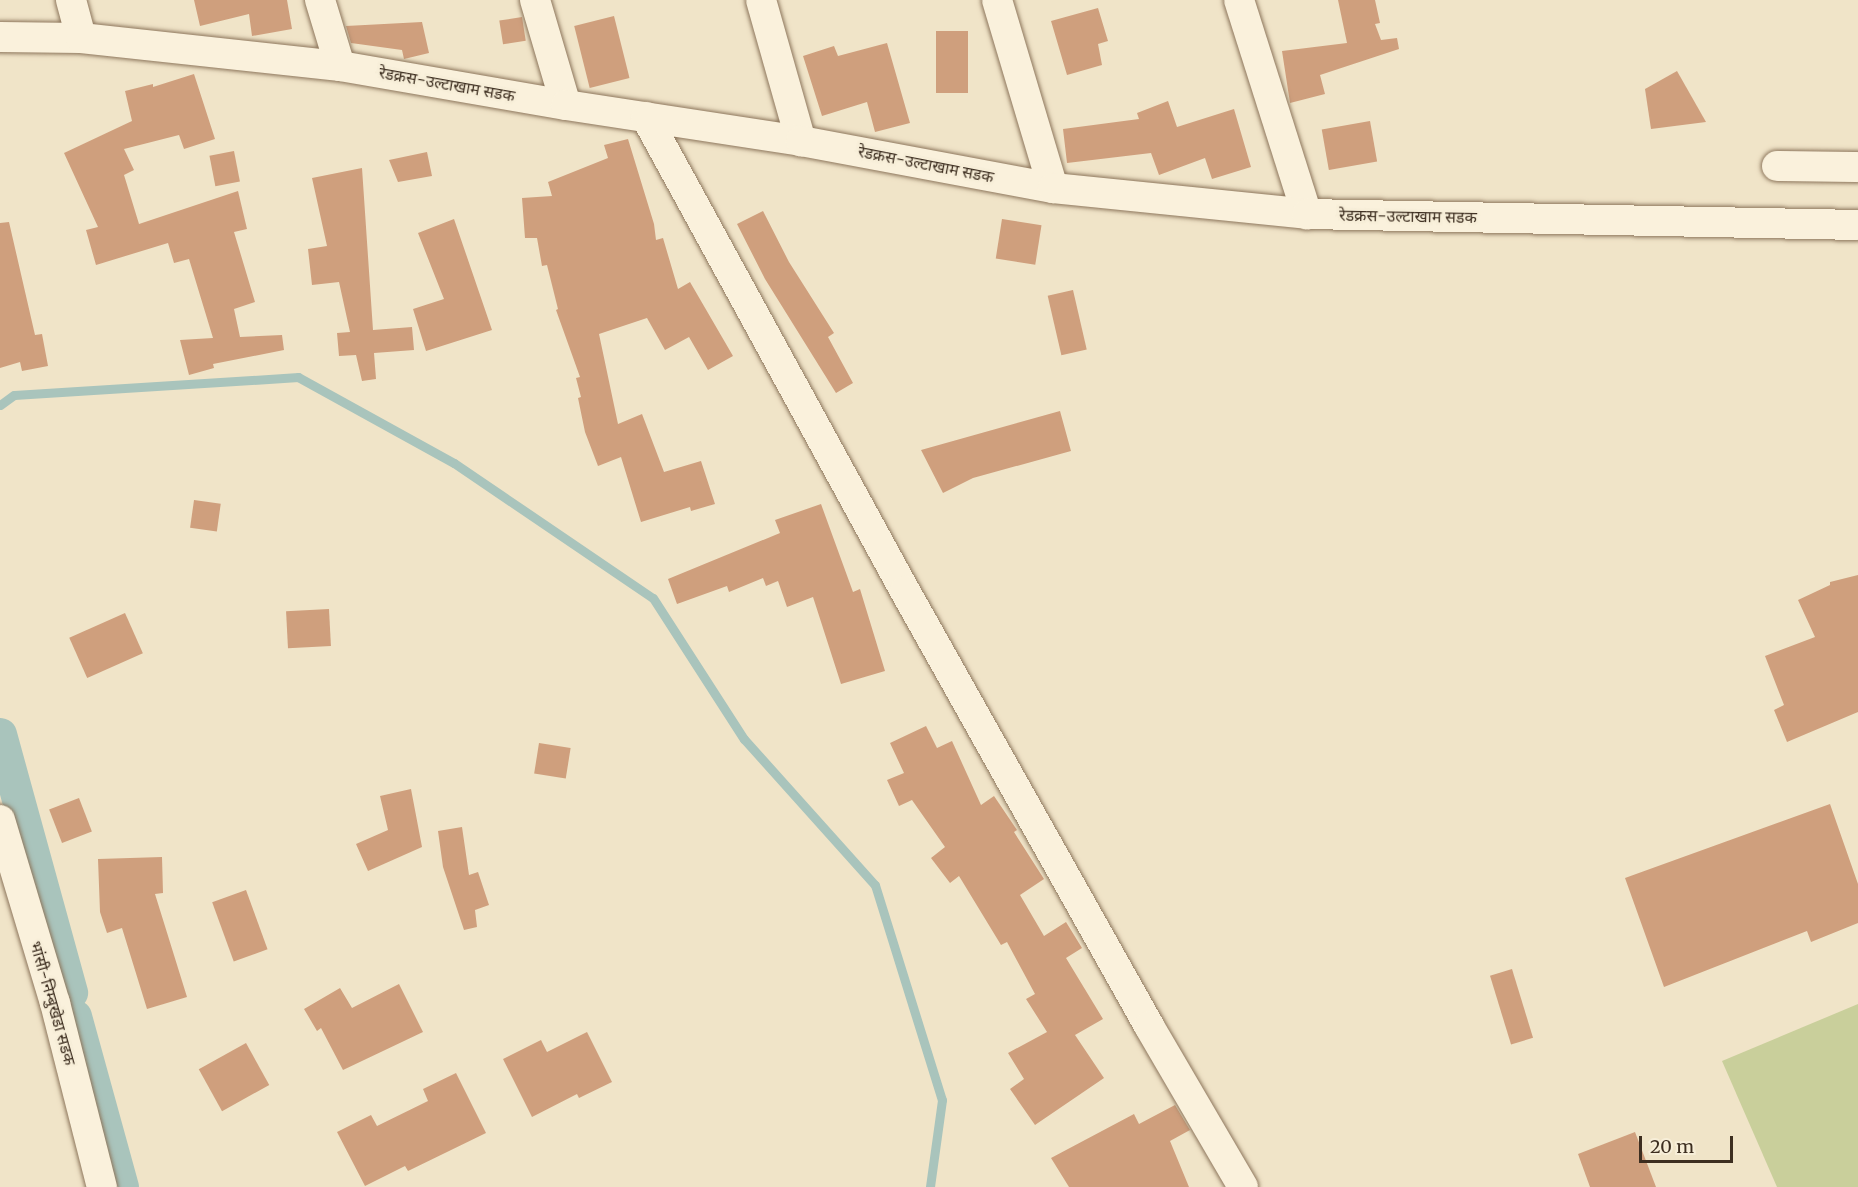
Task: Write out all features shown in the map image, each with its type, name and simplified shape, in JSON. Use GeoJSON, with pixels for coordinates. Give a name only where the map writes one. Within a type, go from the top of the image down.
{"type":"FeatureCollection","features":[{"type":"Feature","properties":{"kind":"street"},"geometry":{"type":"LineString","coordinates":[[71,0],[81,38]]}},
{"type":"Feature","properties":{"kind":"street"},"geometry":{"type":"LineString","coordinates":[[320,0],[340,66]]}},
{"type":"Feature","properties":{"kind":"street"},"geometry":{"type":"LineString","coordinates":[[535,0],[566,105]]}},
{"type":"Feature","properties":{"kind":"street"},"geometry":{"type":"LineString","coordinates":[[762,0],[801,141]]}},
{"type":"Feature","properties":{"kind":"street"},"geometry":{"type":"LineString","coordinates":[[997,0],[1053,188]]}},
{"type":"Feature","properties":{"kind":"street"},"geometry":{"type":"LineString","coordinates":[[1239,0],[1307,214]]}},
{"type":"Feature","properties":{"kind":"street","name":"रेडक्रस-उल्टाखाम सडक"},"geometry":{"type":"LineString","coordinates":[[0,37],[81,38],[340,66],[566,105],[801,141],[1053,188],[1307,214],[1858,225]]}},
{"type":"Feature","properties":{"kind":"street"},"geometry":{"type":"LineString","coordinates":[[646,117],[905,591],[1149,1026],[1243,1187]]}},
{"type":"Feature","properties":{"kind":"street"},"geometry":{"type":"LineString","coordinates":[[1777,166],[1858,167]]}},
{"type":"Feature","properties":{"kind":"street","name":"भांसी-निम्बुखेडा सडक"},"geometry":{"type":"LineString","coordinates":[[0,820],[55,1003],[102,1187]]}},
{"type":"Feature","properties":{"kind":"green space"},"geometry":{"type":"Polygon","coordinates":[[[1858,1004],[1858,1187],[1777,1187],[1722,1061],[1858,1004]]]}},
{"type":"Feature","properties":{"kind":"building"},"geometry":{"type":"Polygon","coordinates":[[[194,0],[287,0],[292,29],[252,36],[249,14],[200,26],[194,0]]]}},
{"type":"Feature","properties":{"kind":"building"},"geometry":{"type":"Polygon","coordinates":[[[1338,0],[1375,0],[1380,23],[1375,24],[1381,40],[1397,38],[1399,49],[1320,75],[1325,94],[1290,103],[1282,51],[1347,43],[1338,0]]]}},
{"type":"Feature","properties":{"kind":"building"},"geometry":{"type":"Polygon","coordinates":[[[1098,8],[1108,41],[1098,44],[1102,65],[1067,75],[1051,21],[1098,8]]]}},
{"type":"Feature","properties":{"kind":"building"},"geometry":{"type":"Polygon","coordinates":[[[614,16],[629,78],[590,88],[574,26],[614,16]]]}},
{"type":"Feature","properties":{"kind":"building"},"geometry":{"type":"Polygon","coordinates":[[[522,17],[526,41],[503,44],[499,21],[522,17]]]}},
{"type":"Feature","properties":{"kind":"building"},"geometry":{"type":"Polygon","coordinates":[[[422,22],[429,53],[404,59],[402,50],[351,43],[346,26],[422,22]]]}},
{"type":"Feature","properties":{"kind":"building"},"geometry":{"type":"Polygon","coordinates":[[[936,31],[968,31],[968,93],[936,93],[936,31]]]}},
{"type":"Feature","properties":{"kind":"building"},"geometry":{"type":"Polygon","coordinates":[[[887,43],[910,123],[875,132],[867,102],[822,116],[803,56],[834,46],[838,56],[887,43]]]}},
{"type":"Feature","properties":{"kind":"building"},"geometry":{"type":"Polygon","coordinates":[[[1677,71],[1706,122],[1651,129],[1645,89],[1677,71]]]}},
{"type":"Feature","properties":{"kind":"building"},"geometry":{"type":"Polygon","coordinates":[[[194,74],[215,139],[184,149],[179,135],[124,149],[134,170],[124,175],[139,224],[238,191],[247,229],[234,232],[255,302],[234,309],[240,337],[282,335],[284,350],[213,364],[214,368],[189,375],[180,340],[213,338],[189,259],[174,263],[168,243],[96,265],[86,230],[98,227],[64,153],[132,121],[125,91],[153,84],[153,87],[194,74]]]}},
{"type":"Feature","properties":{"kind":"building"},"geometry":{"type":"Polygon","coordinates":[[[1168,101],[1177,127],[1234,109],[1251,167],[1212,179],[1205,158],[1159,175],[1151,153],[1067,163],[1063,129],[1139,119],[1137,113],[1168,101]]]}},
{"type":"Feature","properties":{"kind":"building"},"geometry":{"type":"Polygon","coordinates":[[[1370,121],[1377,161],[1329,170],[1322,130],[1370,121]]]}},
{"type":"Feature","properties":{"kind":"building"},"geometry":{"type":"Polygon","coordinates":[[[628,139],[654,224],[656,240],[663,238],[678,289],[690,282],[733,356],[708,370],[689,337],[665,350],[647,318],[599,334],[618,424],[642,414],[664,472],[701,461],[715,504],[691,511],[690,507],[641,522],[621,457],[598,466],[585,432],[578,398],[581,397],[576,378],[580,377],[556,310],[558,309],[547,265],[542,266],[537,238],[525,238],[522,198],[552,196],[548,182],[608,158],[604,145],[628,139]]]}},
{"type":"Feature","properties":{"kind":"building"},"geometry":{"type":"Polygon","coordinates":[[[234,151],[240,181],[215,186],[209,156],[234,151]]]}},
{"type":"Feature","properties":{"kind":"building"},"geometry":{"type":"Polygon","coordinates":[[[427,152],[432,176],[398,182],[389,160],[427,152]]]}},
{"type":"Feature","properties":{"kind":"building"},"geometry":{"type":"Polygon","coordinates":[[[362,168],[373,330],[412,327],[414,350],[374,353],[376,379],[362,381],[356,355],[339,356],[337,333],[350,332],[339,282],[312,285],[308,249],[327,246],[312,178],[362,168]]]}},
{"type":"Feature","properties":{"kind":"building"},"geometry":{"type":"Polygon","coordinates":[[[763,211],[789,262],[834,333],[828,337],[853,383],[836,393],[765,279],[737,224],[763,211]]]}},
{"type":"Feature","properties":{"kind":"building"},"geometry":{"type":"Polygon","coordinates":[[[454,219],[492,330],[426,351],[413,309],[444,299],[418,233],[454,219]]]}},
{"type":"Feature","properties":{"kind":"building"},"geometry":{"type":"Polygon","coordinates":[[[1002,219],[1042,225],[1035,265],[996,259],[1002,219]]]}},
{"type":"Feature","properties":{"kind":"building"},"geometry":{"type":"Polygon","coordinates":[[[9,222],[35,335],[42,334],[48,366],[22,371],[20,362],[0,368],[0,223],[9,222]]]}},
{"type":"Feature","properties":{"kind":"building"},"geometry":{"type":"Polygon","coordinates":[[[1073,290],[1087,349],[1061,355],[1048,296],[1073,290]]]}},
{"type":"Feature","properties":{"kind":"building"},"geometry":{"type":"Polygon","coordinates":[[[1060,411],[1071,451],[973,478],[943,493],[921,450],[1060,411]]]}},
{"type":"Feature","properties":{"kind":"building"},"geometry":{"type":"Polygon","coordinates":[[[194,500],[221,504],[217,531],[190,528],[194,500]]]}},
{"type":"Feature","properties":{"kind":"building"},"geometry":{"type":"Polygon","coordinates":[[[821,504],[853,592],[860,589],[885,671],[841,684],[813,597],[787,607],[778,581],[766,586],[763,578],[729,592],[727,586],[677,604],[668,579],[780,533],[775,520],[821,504]]]}},
{"type":"Feature","properties":{"kind":"building"},"geometry":{"type":"Polygon","coordinates":[[[1858,575],[1858,712],[1787,742],[1774,710],[1784,705],[1765,656],[1815,637],[1798,600],[1830,585],[1830,582],[1858,575]]]}},
{"type":"Feature","properties":{"kind":"building"},"geometry":{"type":"Polygon","coordinates":[[[329,609],[331,646],[288,648],[286,611],[329,609]]]}},
{"type":"Feature","properties":{"kind":"building"},"geometry":{"type":"Polygon","coordinates":[[[125,613],[143,653],[87,678],[69,638],[125,613]]]}},
{"type":"Feature","properties":{"kind":"building"},"geometry":{"type":"Polygon","coordinates":[[[926,726],[937,748],[952,741],[981,805],[994,796],[1017,830],[1014,832],[1044,879],[1020,895],[1044,936],[1066,922],[1082,948],[1066,958],[1103,1019],[1075,1035],[1104,1078],[1035,1125],[1010,1089],[1024,1079],[1008,1053],[1047,1032],[1026,999],[1035,994],[1007,942],[1001,945],[959,876],[950,883],[931,858],[945,847],[912,800],[899,806],[887,780],[904,773],[890,743],[926,726]]]}},
{"type":"Feature","properties":{"kind":"building"},"geometry":{"type":"Polygon","coordinates":[[[539,743],[571,748],[566,779],[534,774],[539,743]]]}},
{"type":"Feature","properties":{"kind":"building"},"geometry":{"type":"Polygon","coordinates":[[[411,789],[422,847],[368,871],[356,844],[388,830],[380,796],[411,789]]]}},
{"type":"Feature","properties":{"kind":"building"},"geometry":{"type":"Polygon","coordinates":[[[79,798],[92,832],[62,843],[49,809],[79,798]]]}},
{"type":"Feature","properties":{"kind":"building"},"geometry":{"type":"Polygon","coordinates":[[[1830,804],[1858,884],[1858,923],[1811,942],[1807,931],[1664,987],[1625,878],[1830,804]]]}},
{"type":"Feature","properties":{"kind":"building"},"geometry":{"type":"Polygon","coordinates":[[[462,827],[469,875],[478,872],[489,905],[475,910],[477,927],[464,930],[443,867],[438,831],[462,827]]]}},
{"type":"Feature","properties":{"kind":"building"},"geometry":{"type":"Polygon","coordinates":[[[162,857],[163,893],[155,894],[187,997],[147,1009],[122,928],[107,933],[100,912],[98,859],[162,857]]]}},
{"type":"Feature","properties":{"kind":"building"},"geometry":{"type":"Polygon","coordinates":[[[246,890],[268,949],[234,962],[212,902],[246,890]]]}},
{"type":"Feature","properties":{"kind":"building"},"geometry":{"type":"Polygon","coordinates":[[[1512,969],[1533,1038],[1511,1045],[1490,976],[1512,969]]]}},
{"type":"Feature","properties":{"kind":"building"},"geometry":{"type":"Polygon","coordinates":[[[399,984],[423,1032],[343,1070],[321,1028],[317,1031],[304,1009],[340,988],[352,1008],[399,984]]]}},
{"type":"Feature","properties":{"kind":"building"},"geometry":{"type":"Polygon","coordinates":[[[587,1032],[612,1082],[579,1098],[577,1094],[532,1117],[503,1059],[541,1040],[547,1052],[587,1032]]]}},
{"type":"Feature","properties":{"kind":"building"},"geometry":{"type":"Polygon","coordinates":[[[246,1043],[269,1085],[222,1111],[199,1069],[246,1043]]]}},
{"type":"Feature","properties":{"kind":"building"},"geometry":{"type":"Polygon","coordinates":[[[456,1073],[486,1133],[408,1171],[405,1166],[365,1186],[337,1132],[371,1115],[377,1126],[428,1101],[423,1089],[456,1073]]]}},
{"type":"Feature","properties":{"kind":"building"},"geometry":{"type":"Polygon","coordinates":[[[1175,1105],[1190,1130],[1170,1141],[1189,1187],[1069,1187],[1051,1158],[1134,1114],[1139,1124],[1175,1105]]]}},
{"type":"Feature","properties":{"kind":"building"},"geometry":{"type":"Polygon","coordinates":[[[1635,1132],[1656,1187],[1590,1187],[1578,1154],[1635,1132]]]}},
{"type":"Feature","properties":{"kind":"waterway"},"geometry":{"type":"LineString","coordinates":[[0,405],[14,395],[298,377],[454,463],[653,598],[744,739],[875,885],[942,1100],[930,1187]]}},
{"type":"Feature","properties":{"kind":"waterway"},"geometry":{"type":"LineString","coordinates":[[0,734],[71,992]]}},
{"type":"Feature","properties":{"kind":"waterway"},"geometry":{"type":"LineString","coordinates":[[75,1016],[122,1187]]}}]}
